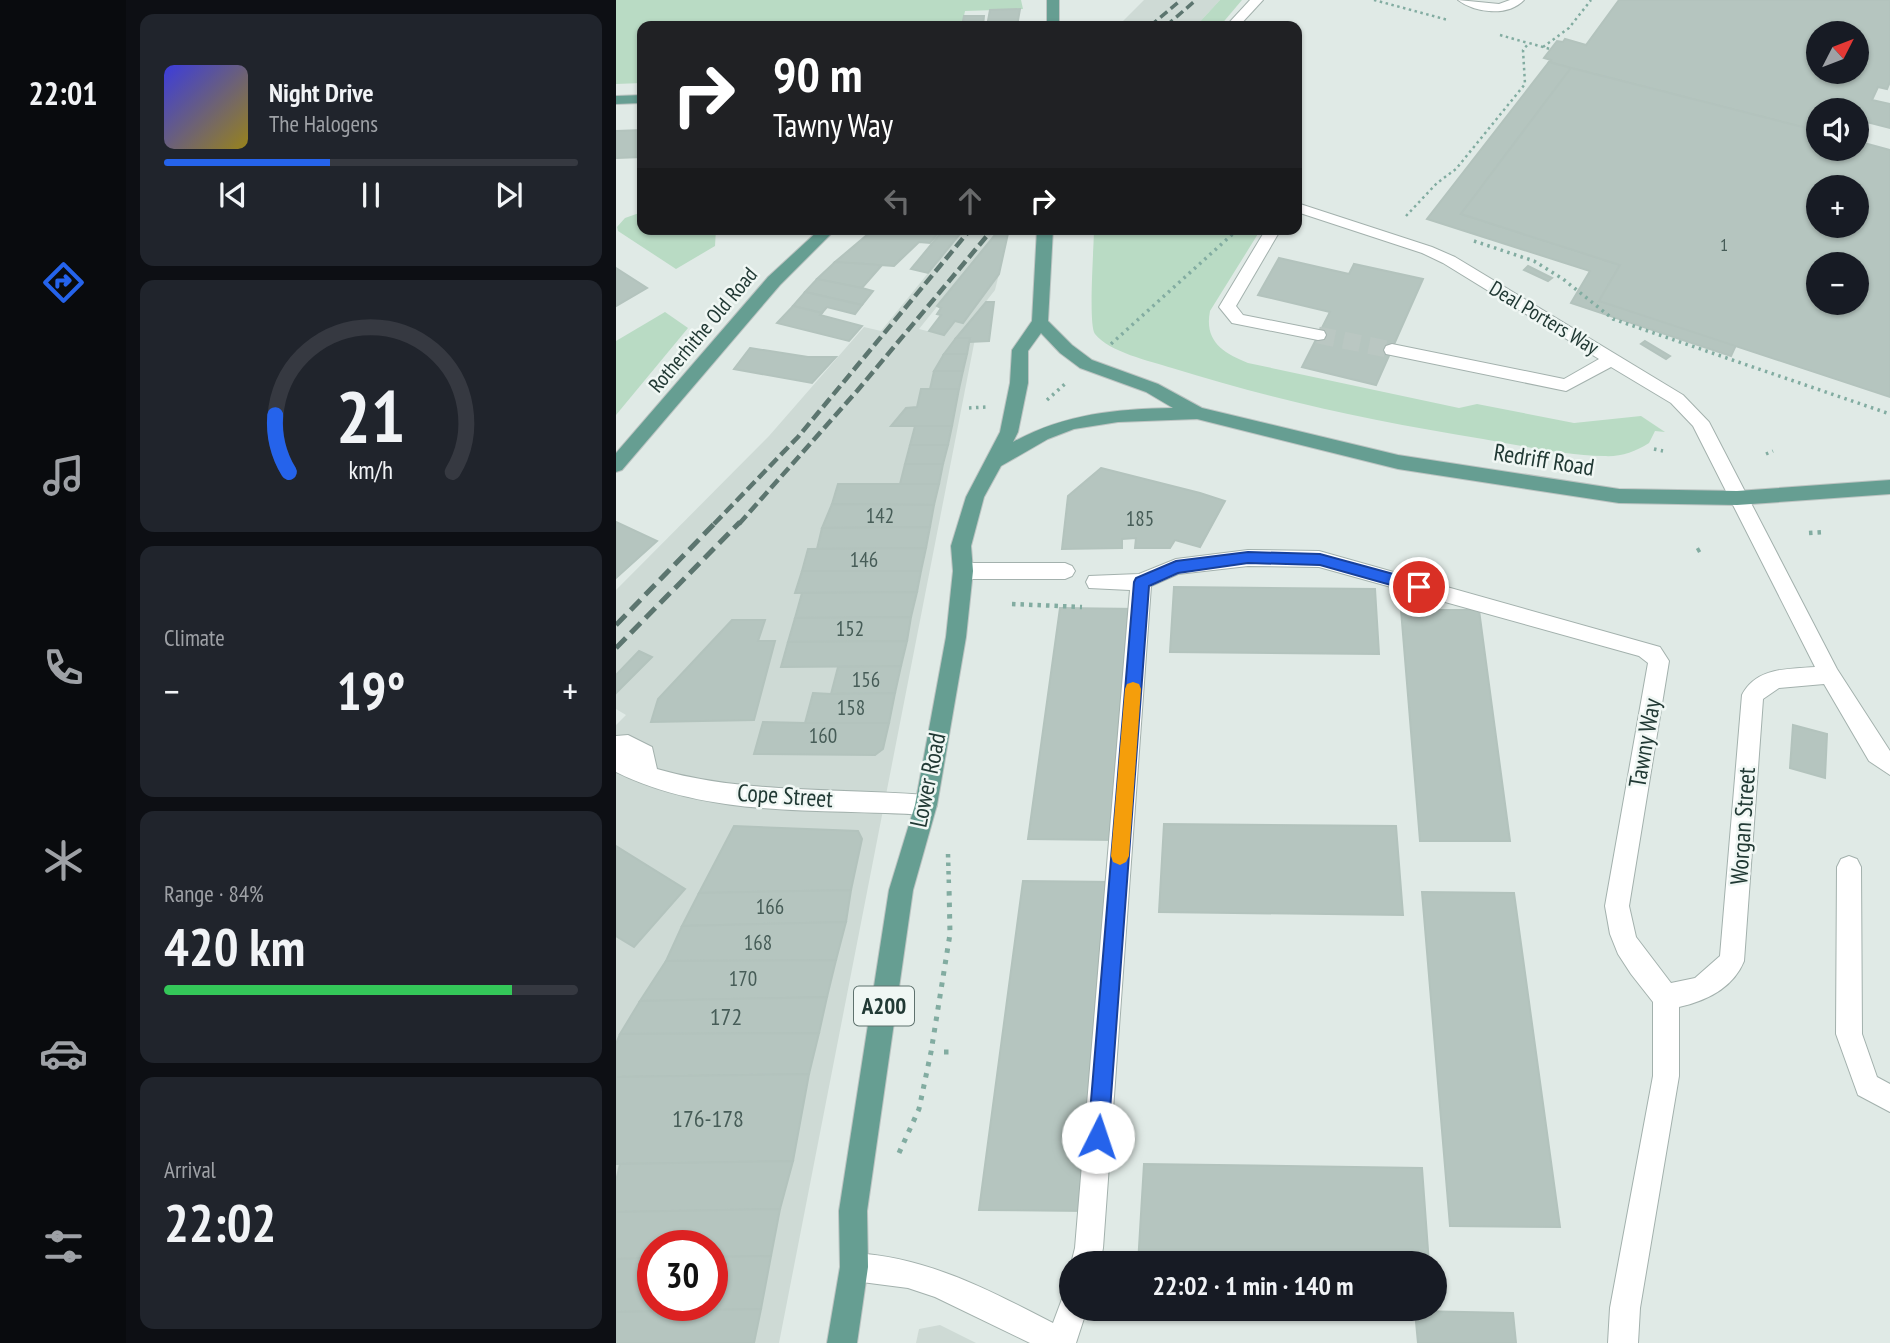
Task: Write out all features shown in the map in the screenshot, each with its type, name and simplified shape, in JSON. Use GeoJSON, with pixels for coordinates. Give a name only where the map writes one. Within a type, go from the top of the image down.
{"type":"FeatureCollection","features":[{"type":"Feature","properties":{"kind":"main road"},"geometry":{"type":"LineString","coordinates":[[1053,0],[1053,21]]}},
{"type":"Feature","properties":{"kind":"main road"},"geometry":{"type":"LineString","coordinates":[[616,100],[637,99]]}},
{"type":"Feature","properties":{"kind":"main road","name":"Rotherhithe Old Road"},"geometry":{"type":"LineString","coordinates":[[616,465],[774,281],[823,235]]}},
{"type":"Feature","properties":{"kind":"main road"},"geometry":{"type":"LineString","coordinates":[[1040,322],[1045,235]]}},
{"type":"Feature","properties":{"kind":"main road","name":"Redriff Road"},"geometry":{"type":"LineString","coordinates":[[1040,322],[1066,349],[1086,364],[1152,388],[1197,413],[1398,461],[1619,496],[1737,498],[1890,487]]}},
{"type":"Feature","properties":{"kind":"main road","name":"Lower Road"},"geometry":{"type":"LineString","coordinates":[[842,1343],[854,1267],[853,1211],[901,890],[926,805],[956,637],[963,571],[961,546],[971,509],[1009,432],[1019,383],[1020,349],[1040,322]]}},
{"type":"Feature","properties":{"kind":"main road","name":"Redriff Road"},"geometry":{"type":"LineString","coordinates":[[994,461],[1058,428],[1096,418],[1197,413]]}},
{"type":"Feature","properties":{"kind":"street"},"geometry":{"type":"LineString","coordinates":[[1237,21],[1257,0]]}},
{"type":"Feature","properties":{"kind":"street"},"geometry":{"type":"LineString","coordinates":[[1464,0],[1501,8],[1518,0]]}},
{"type":"Feature","properties":{"kind":"street","name":"Deal Porters Way"},"geometry":{"type":"LineString","coordinates":[[1302,209],[1450,260],[1677,399],[1700,422],[1737,498]]}},
{"type":"Feature","properties":{"kind":"street"},"geometry":{"type":"LineString","coordinates":[[1270,235],[1227,307],[1238,318],[1318,335]]}},
{"type":"Feature","properties":{"kind":"street"},"geometry":{"type":"LineString","coordinates":[[1392,350],[1566,385],[1612,359]]}},
{"type":"Feature","properties":{"kind":"street"},"geometry":{"type":"LineString","coordinates":[[1737,498],[1830,676],[1883,759]]}},
{"type":"Feature","properties":{"kind":"street","name":"Tawny Way"},"geometry":{"type":"LineString","coordinates":[[1096,582],[1141,582],[1176,567],[1248,558],[1320,559],[1653,653],[1659,661],[1618,906],[1620,932],[1638,965],[1666,997]]}},
{"type":"Feature","properties":{"kind":"street"},"geometry":{"type":"LineString","coordinates":[[963,571],[1065,571]]}},
{"type":"Feature","properties":{"kind":"street"},"geometry":{"type":"LineString","coordinates":[[1088,1251],[1141,582]]}},
{"type":"Feature","properties":{"kind":"street","name":"Worgan Street"},"geometry":{"type":"LineString","coordinates":[[1666,997],[1697,991],[1716,981],[1732,961],[1753,695],[1774,678],[1830,676]]}},
{"type":"Feature","properties":{"kind":"street"},"geometry":{"type":"LineString","coordinates":[[616,746],[628,746],[644,754],[646,775]]}},
{"type":"Feature","properties":{"kind":"street","name":"Cope Street"},"geometry":{"type":"LineString","coordinates":[[616,761],[646,775],[745,795],[926,805]]}},
{"type":"Feature","properties":{"kind":"street"},"geometry":{"type":"LineString","coordinates":[[1849,867],[1849,1034],[1867,1086],[1890,1099]]}},
{"type":"Feature","properties":{"kind":"street"},"geometry":{"type":"LineString","coordinates":[[1623,1343],[1625,1308],[1666,1076],[1666,997]]}},
{"type":"Feature","properties":{"kind":"street"},"geometry":{"type":"LineString","coordinates":[[854,1267],[870,1267],[956,1290],[1061,1343],[1068,1321]]}},
{"type":"Feature","properties":{"kind":"path"},"geometry":{"type":"LineString","coordinates":[[1542,47],[1569,28],[1591,0]]}},
{"type":"Feature","properties":{"kind":"path"},"geometry":{"type":"LineString","coordinates":[[1414,221],[1405,218],[1437,183],[1457,169],[1525,84],[1523,50],[1529,43],[1550,49]]}},
{"type":"Feature","properties":{"kind":"path"},"geometry":{"type":"LineString","coordinates":[[1107,348],[1231,235]]}},
{"type":"Feature","properties":{"kind":"path"},"geometry":{"type":"LineString","coordinates":[[1474,240],[1534,261],[1563,279],[1613,318],[1890,414]]}},
{"type":"Feature","properties":{"kind":"path"},"geometry":{"type":"LineString","coordinates":[[1052,398],[1072,375]]}},
{"type":"Feature","properties":{"kind":"path"},"geometry":{"type":"LineString","coordinates":[[969,408],[986,407]]}},
{"type":"Feature","properties":{"kind":"path"},"geometry":{"type":"LineString","coordinates":[[1654,449],[1663,452]]}},
{"type":"Feature","properties":{"kind":"path"},"geometry":{"type":"LineString","coordinates":[[1766,454],[1773,451]]}},
{"type":"Feature","properties":{"kind":"path"},"geometry":{"type":"LineString","coordinates":[[1809,533],[1823,532]]}},
{"type":"Feature","properties":{"kind":"path"},"geometry":{"type":"LineString","coordinates":[[1697,551],[1704,547]]}},
{"type":"Feature","properties":{"kind":"path"},"geometry":{"type":"LineString","coordinates":[[1012,604],[1139,607]]}},
{"type":"Feature","properties":{"kind":"path","name":"Lower Road"},"geometry":{"type":"LineString","coordinates":[[896,1159],[919,1109],[950,934],[947,842]]}},
{"type":"Feature","properties":{"kind":"shaded area"},"geometry":{"type":"Polygon","coordinates":[[[1144,0],[1220,0],[1201,21],[1123,21],[1144,0]]]}},
{"type":"Feature","properties":{"kind":"shaded area"},"geometry":{"type":"Polygon","coordinates":[[[959,235],[995,235],[919,329],[943,335],[993,244],[999,274],[995,290],[981,308],[779,1343],[616,1343],[616,725],[626,715],[616,709],[616,590],[769,436],[864,327],[881,331],[959,235]]]}},
{"type":"Feature","properties":{"kind":"shaded area"},"geometry":{"type":"Polygon","coordinates":[[[940,1325],[976,1343],[916,1343],[919,1329],[940,1325]]]}},
{"type":"Feature","properties":{"kind":"green space"},"geometry":{"type":"Polygon","coordinates":[[[616,0],[1021,0],[1023,9],[965,11],[963,21],[637,21],[637,83],[616,84],[616,0]]]}},
{"type":"Feature","properties":{"kind":"green space"},"geometry":{"type":"Polygon","coordinates":[[[1220,0],[1242,0],[1224,21],[1201,21],[1220,0]]]}},
{"type":"Feature","properties":{"kind":"green space"},"geometry":{"type":"Polygon","coordinates":[[[637,214],[637,235],[716,235],[715,246],[676,269],[618,231],[617,227],[625,218],[637,214]]]}},
{"type":"Feature","properties":{"kind":"green space"},"geometry":{"type":"Polygon","coordinates":[[[1094,235],[1257,235],[1210,311],[1213,338],[1231,355],[1248,363],[1459,408],[1477,404],[1574,423],[1641,416],[1665,432],[1655,431],[1649,443],[1622,455],[1589,455],[1558,452],[1326,409],[1210,380],[1110,346],[1095,334],[1092,302],[1094,235]]]}},
{"type":"Feature","properties":{"kind":"green space"},"geometry":{"type":"Polygon","coordinates":[[[665,312],[688,328],[616,415],[616,341],[665,312]]]}},
{"type":"Feature","properties":{"kind":"building"},"geometry":{"type":"Polygon","coordinates":[[[1619,0],[1890,0],[1890,82],[1887,89],[1878,87],[1872,100],[1890,104],[1890,128],[1869,123],[1869,98],[1806,98],[1806,128],[1571,68],[1544,58],[1557,41],[1563,42],[1565,39],[1586,45],[1619,0]]]}},
{"type":"Feature","properties":{"kind":"building"},"geometry":{"type":"Polygon","coordinates":[[[1020,9],[1018,21],[988,21],[990,10],[1020,9]]]}},
{"type":"Feature","properties":{"kind":"building"},"geometry":{"type":"Polygon","coordinates":[[[964,16],[984,16],[984,21],[963,21],[964,16]]]}},
{"type":"Feature","properties":{"kind":"building"},"geometry":{"type":"Polygon","coordinates":[[[1549,62],[1571,68],[1461,214],[1620,265],[1599,301],[1736,345],[1731,356],[1571,303],[1590,271],[1427,219],[1549,62]]]}},
{"type":"Feature","properties":{"kind":"building"},"geometry":{"type":"Polygon","coordinates":[[[1571,68],[1806,128],[1806,161],[1869,161],[1869,144],[1890,150],[1890,397],[1599,301],[1620,265],[1461,214],[1571,68]]]}},
{"type":"Feature","properties":{"kind":"building"},"geometry":{"type":"Polygon","coordinates":[[[637,130],[637,157],[616,158],[616,131],[637,130]]]}},
{"type":"Feature","properties":{"kind":"building"},"geometry":{"type":"Polygon","coordinates":[[[867,235],[937,235],[930,243],[919,242],[894,266],[835,262],[867,235]]]}},
{"type":"Feature","properties":{"kind":"building"},"geometry":{"type":"Polygon","coordinates":[[[939,235],[959,235],[928,273],[911,269],[939,235]]]}},
{"type":"Feature","properties":{"kind":"building"},"geometry":{"type":"Polygon","coordinates":[[[995,235],[1008,235],[999,274],[963,323],[955,321],[944,335],[929,331],[941,315],[937,314],[941,308],[937,306],[995,235]]]}},
{"type":"Feature","properties":{"kind":"building"},"geometry":{"type":"Polygon","coordinates":[[[1279,258],[1349,274],[1354,264],[1423,279],[1376,385],[1302,367],[1330,312],[1258,295],[1279,258]]]}},
{"type":"Feature","properties":{"kind":"building"},"geometry":{"type":"Polygon","coordinates":[[[835,262],[882,265],[862,288],[817,279],[835,262]]]}},
{"type":"Feature","properties":{"kind":"building"},"geometry":{"type":"Polygon","coordinates":[[[1528,266],[1552,278],[1548,281],[1524,270],[1528,266]]]}},
{"type":"Feature","properties":{"kind":"building"},"geometry":{"type":"Polygon","coordinates":[[[616,268],[647,288],[616,306],[616,268]]]}},
{"type":"Feature","properties":{"kind":"building"},"geometry":{"type":"Polygon","coordinates":[[[817,279],[873,291],[862,305],[805,292],[817,279]]]}},
{"type":"Feature","properties":{"kind":"building"},"geometry":{"type":"Polygon","coordinates":[[[805,292],[862,305],[855,314],[827,307],[822,313],[793,306],[805,292]]]}},
{"type":"Feature","properties":{"kind":"building"},"geometry":{"type":"Polygon","coordinates":[[[986,302],[994,302],[989,341],[969,342],[970,338],[956,338],[986,302]]]}},
{"type":"Feature","properties":{"kind":"building"},"geometry":{"type":"Polygon","coordinates":[[[793,306],[862,326],[849,341],[777,323],[793,306]]]}},
{"type":"Feature","properties":{"kind":"building"},"geometry":{"type":"Polygon","coordinates":[[[956,338],[970,338],[967,354],[944,354],[956,338]]]}},
{"type":"Feature","properties":{"kind":"building"},"geometry":{"type":"Polygon","coordinates":[[[1645,341],[1670,356],[1666,359],[1641,344],[1645,341]]]}},
{"type":"Feature","properties":{"kind":"building"},"geometry":{"type":"Polygon","coordinates":[[[750,348],[808,357],[836,357],[812,383],[734,369],[750,348]]]}},
{"type":"Feature","properties":{"kind":"building"},"geometry":{"type":"Polygon","coordinates":[[[944,354],[967,354],[963,371],[934,371],[944,354]]]}},
{"type":"Feature","properties":{"kind":"building"},"geometry":{"type":"Polygon","coordinates":[[[934,371],[963,371],[959,389],[930,389],[934,371]]]}},
{"type":"Feature","properties":{"kind":"building"},"geometry":{"type":"Polygon","coordinates":[[[921,389],[959,389],[952,426],[891,426],[906,408],[917,407],[921,389]]]}},
{"type":"Feature","properties":{"kind":"building"},"geometry":{"type":"Polygon","coordinates":[[[915,426],[952,426],[948,445],[910,445],[915,426]]]}},
{"type":"Feature","properties":{"kind":"building"},"geometry":{"type":"Polygon","coordinates":[[[910,445],[948,445],[943,464],[905,464],[910,445]]]}},
{"type":"Feature","properties":{"kind":"building"},"geometry":{"type":"Polygon","coordinates":[[[905,464],[943,464],[939,484],[900,484],[905,464]]]}},
{"type":"Feature","properties":{"kind":"building"},"geometry":{"type":"Polygon","coordinates":[[[1101,468],[1225,501],[1200,547],[1175,540],[1170,548],[1135,548],[1136,538],[1122,539],[1122,548],[1062,549],[1068,496],[1101,468]]]}},
{"type":"Feature","properties":{"kind":"building"},"geometry":{"type":"Polygon","coordinates":[[[838,484],[939,484],[934,505],[832,504],[838,484]]]}},
{"type":"Feature","properties":{"kind":"building"},"geometry":{"type":"Polygon","coordinates":[[[832,504],[934,505],[930,527],[822,528],[832,504]]]}},
{"type":"Feature","properties":{"kind":"building"},"geometry":{"type":"Polygon","coordinates":[[[616,522],[657,541],[616,578],[616,522]]]}},
{"type":"Feature","properties":{"kind":"building"},"geometry":{"type":"Polygon","coordinates":[[[930,527],[926,548],[817,549],[822,528],[930,527]]]}},
{"type":"Feature","properties":{"kind":"building"},"geometry":{"type":"Polygon","coordinates":[[[926,548],[921,571],[802,571],[808,549],[926,548]]]}},
{"type":"Feature","properties":{"kind":"building"},"geometry":{"type":"Polygon","coordinates":[[[802,571],[921,571],[917,592],[795,593],[802,571]]]}},
{"type":"Feature","properties":{"kind":"building"},"geometry":{"type":"Polygon","coordinates":[[[1174,587],[1375,589],[1379,654],[1170,652],[1174,587]]]}},
{"type":"Feature","properties":{"kind":"building"},"geometry":{"type":"Polygon","coordinates":[[[917,592],[911,617],[795,618],[802,593],[917,592]]]}},
{"type":"Feature","properties":{"kind":"building"},"geometry":{"type":"Polygon","coordinates":[[[1060,608],[1138,609],[1118,840],[1028,839],[1060,608]]]}},
{"type":"Feature","properties":{"kind":"building"},"geometry":{"type":"Polygon","coordinates":[[[1401,610],[1479,610],[1510,841],[1420,841],[1401,610]]]}},
{"type":"Feature","properties":{"kind":"building"},"geometry":{"type":"Polygon","coordinates":[[[911,617],[907,641],[788,642],[795,618],[911,617]]]}},
{"type":"Feature","properties":{"kind":"building"},"geometry":{"type":"Polygon","coordinates":[[[732,620],[765,620],[758,641],[775,641],[754,720],[651,722],[658,699],[732,620]]]}},
{"type":"Feature","properties":{"kind":"building"},"geometry":{"type":"Polygon","coordinates":[[[907,641],[901,666],[781,667],[788,642],[907,641]]]}},
{"type":"Feature","properties":{"kind":"building"},"geometry":{"type":"Polygon","coordinates":[[[639,651],[652,657],[616,693],[616,675],[639,651]]]}},
{"type":"Feature","properties":{"kind":"building"},"geometry":{"type":"Polygon","coordinates":[[[901,666],[895,693],[831,694],[838,667],[901,666]]]}},
{"type":"Feature","properties":{"kind":"building"},"geometry":{"type":"Polygon","coordinates":[[[813,693],[895,693],[889,723],[805,723],[813,693]]]}},
{"type":"Feature","properties":{"kind":"building"},"geometry":{"type":"Polygon","coordinates":[[[763,722],[889,723],[883,749],[875,755],[754,754],[763,722]]]}},
{"type":"Feature","properties":{"kind":"building"},"geometry":{"type":"Polygon","coordinates":[[[1793,725],[1827,734],[1825,778],[1790,768],[1793,725]]]}},
{"type":"Feature","properties":{"kind":"building"},"geometry":{"type":"Polygon","coordinates":[[[1164,824],[1396,826],[1403,915],[1159,912],[1164,824]]]}},
{"type":"Feature","properties":{"kind":"building"},"geometry":{"type":"Polygon","coordinates":[[[734,826],[858,831],[862,839],[851,890],[699,893],[734,826]]]}},
{"type":"Feature","properties":{"kind":"building"},"geometry":{"type":"Polygon","coordinates":[[[616,846],[685,889],[634,947],[616,936],[616,846]]]}},
{"type":"Feature","properties":{"kind":"building"},"geometry":{"type":"Polygon","coordinates":[[[1023,881],[1115,882],[1088,1211],[979,1210],[1023,881]]]}},
{"type":"Feature","properties":{"kind":"building"},"geometry":{"type":"Polygon","coordinates":[[[851,890],[846,922],[682,926],[699,893],[851,890]]]}},
{"type":"Feature","properties":{"kind":"building"},"geometry":{"type":"Polygon","coordinates":[[[1422,892],[1514,893],[1560,1227],[1450,1226],[1422,892]]]}},
{"type":"Feature","properties":{"kind":"building"},"geometry":{"type":"Polygon","coordinates":[[[846,922],[836,960],[666,961],[682,926],[846,922]]]}},
{"type":"Feature","properties":{"kind":"building"},"geometry":{"type":"Polygon","coordinates":[[[836,960],[827,997],[640,1001],[666,961],[836,960]]]}},
{"type":"Feature","properties":{"kind":"building"},"geometry":{"type":"Polygon","coordinates":[[[827,997],[819,1033],[620,1034],[640,1001],[827,997]]]}},
{"type":"Feature","properties":{"kind":"building"},"geometry":{"type":"Polygon","coordinates":[[[819,1033],[809,1074],[616,1077],[616,1044],[620,1034],[819,1033]]]}},
{"type":"Feature","properties":{"kind":"building"},"geometry":{"type":"Polygon","coordinates":[[[809,1074],[793,1161],[616,1164],[616,1077],[809,1074]]]}},
{"type":"Feature","properties":{"kind":"building"},"geometry":{"type":"Polygon","coordinates":[[[793,1161],[780,1209],[616,1212],[616,1181],[620,1164],[793,1161]]]}},
{"type":"Feature","properties":{"kind":"building"},"geometry":{"type":"Polygon","coordinates":[[[1144,1164],[1422,1168],[1428,1251],[1139,1251],[1144,1164]]]}},
{"type":"Feature","properties":{"kind":"building"},"geometry":{"type":"Polygon","coordinates":[[[780,1209],[771,1256],[728,1257],[728,1230],[637,1230],[637,1258],[616,1259],[616,1212],[780,1209]]]}},
{"type":"Feature","properties":{"kind":"building"},"geometry":{"type":"Polygon","coordinates":[[[771,1256],[761,1309],[728,1310],[728,1257],[771,1256]]]}},
{"type":"Feature","properties":{"kind":"building"},"geometry":{"type":"Polygon","coordinates":[[[637,1258],[637,1312],[616,1312],[616,1259],[637,1258]]]}},
{"type":"Feature","properties":{"kind":"building"},"geometry":{"type":"Polygon","coordinates":[[[761,1309],[754,1343],[616,1343],[616,1312],[637,1312],[637,1321],[728,1321],[728,1310],[761,1309]]]}},
{"type":"Feature","properties":{"kind":"building"},"geometry":{"type":"Polygon","coordinates":[[[1447,1312],[1513,1313],[1516,1343],[1418,1343],[1416,1321],[1447,1321],[1447,1312]]]}},
{"type":"Feature","properties":{"kind":"tunnel"},"geometry":{"type":"LineString","coordinates":[[1318,335],[1392,350]]}},
{"type":"Feature","properties":{"kind":"railway"},"geometry":{"type":"LineString","coordinates":[[1156,21],[1181,0]]}},
{"type":"Feature","properties":{"kind":"railway"},"geometry":{"type":"LineString","coordinates":[[1172,21],[1196,0]]}},
{"type":"Feature","properties":{"kind":"railway"},"geometry":{"type":"LineString","coordinates":[[714,524],[798,437],[966,235]]}},
{"type":"Feature","properties":{"kind":"railway"},"geometry":{"type":"LineString","coordinates":[[739,524],[857,391],[988,235]]}},
{"type":"Feature","properties":{"kind":"railway"},"geometry":{"type":"LineString","coordinates":[[616,625],[716,522]]}},
{"type":"Feature","properties":{"kind":"railway"},"geometry":{"type":"LineString","coordinates":[[616,648],[740,522]]}},
{"type":"Feature","properties":{"kind":"slow traffic"},"geometry":{"type":"LineString","coordinates":[[1120,856],[1133,689]]}},
{"type":"Feature","properties":{"kind":"route"},"geometry":{"type":"LineString","coordinates":[[1098,1137],[1141,582],[1176,567],[1248,558],[1320,559],[1419,587]]}}]}
